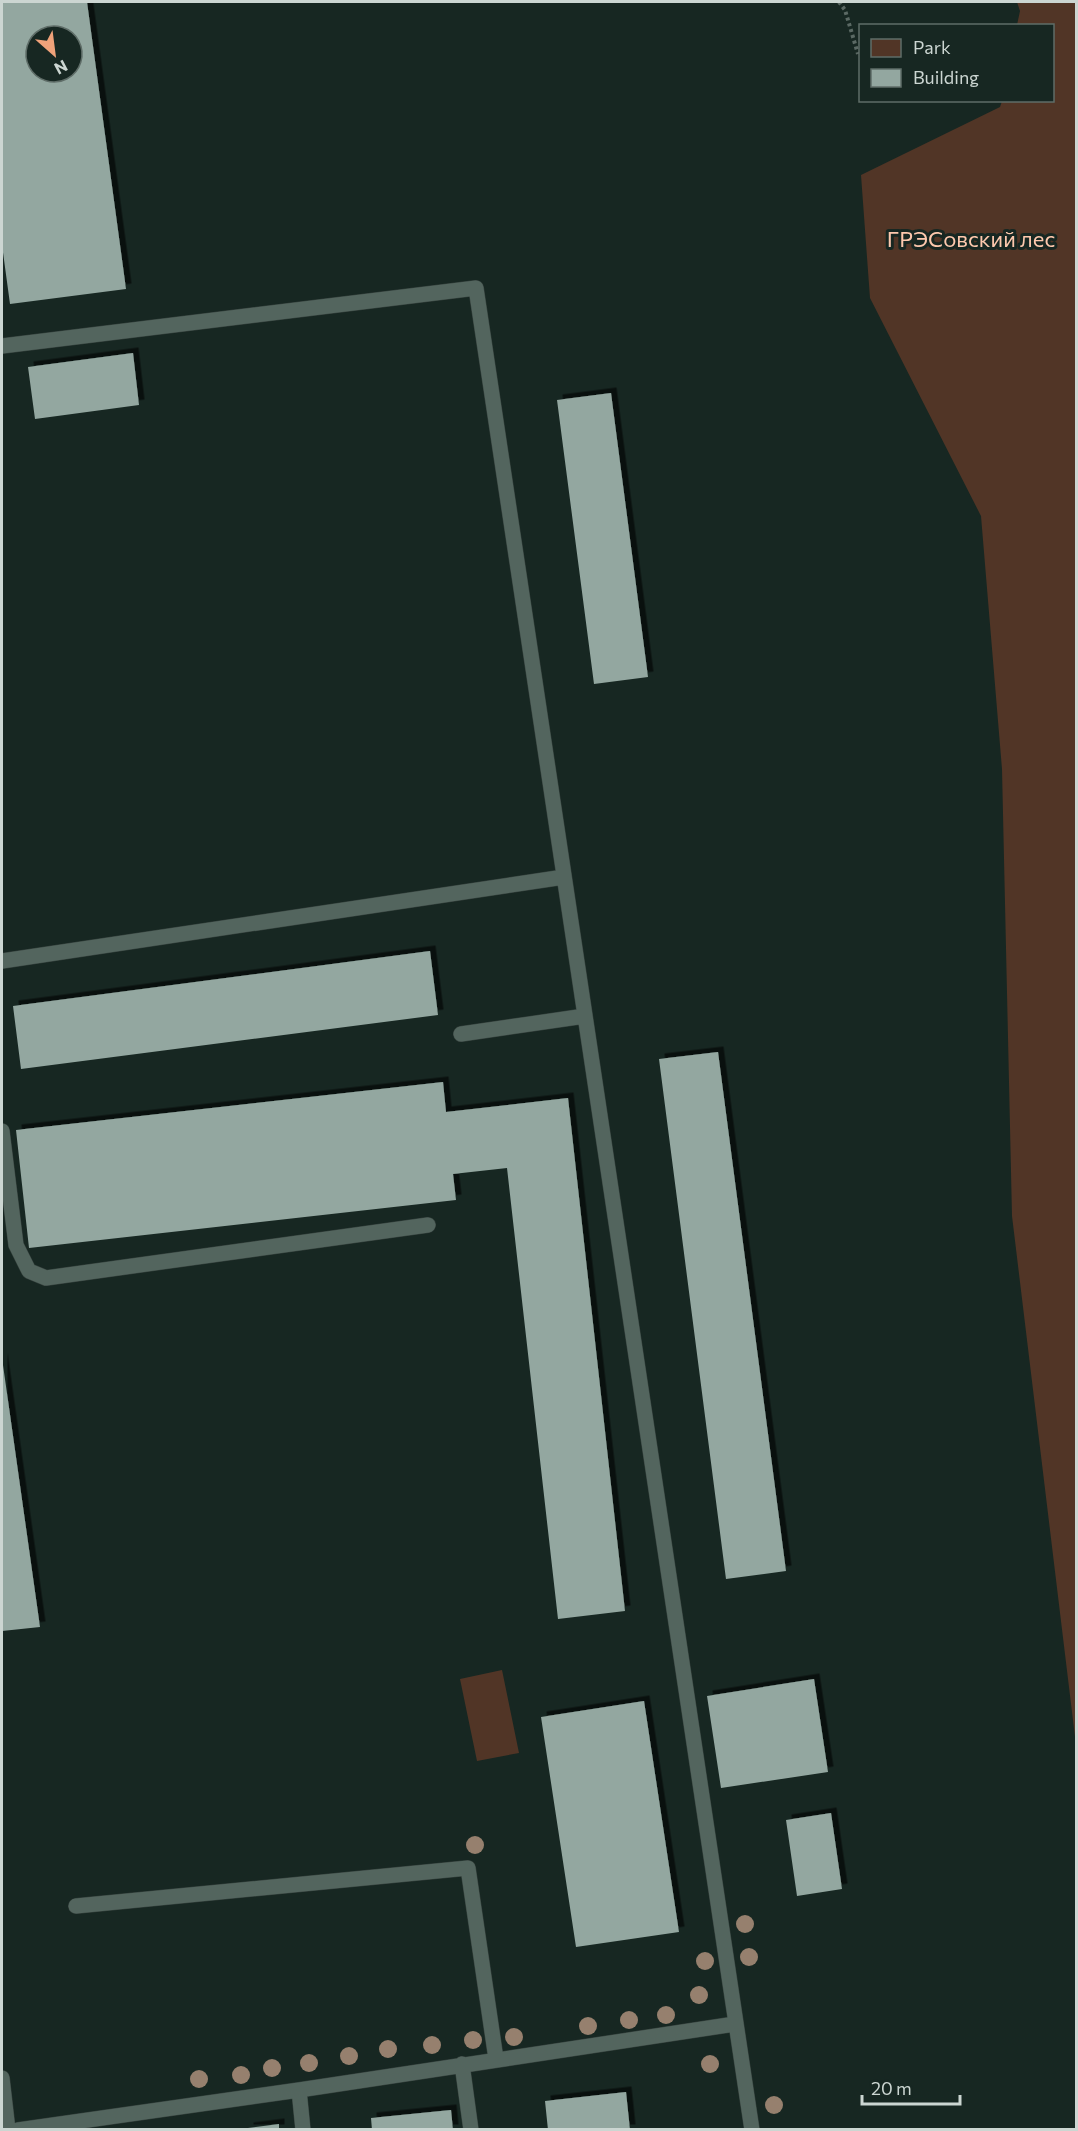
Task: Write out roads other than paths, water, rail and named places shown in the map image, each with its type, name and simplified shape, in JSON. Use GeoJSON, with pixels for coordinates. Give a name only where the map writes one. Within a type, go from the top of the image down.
{"type":"FeatureCollection","features":[{"type":"Feature","properties":{"kind":"lane"},"geometry":{"type":"LineString","coordinates":[[2,346],[476,288],[752,2130]]}},
{"type":"Feature","properties":{"kind":"lane"},"geometry":{"type":"LineString","coordinates":[[2,961],[564,876]]}},
{"type":"Feature","properties":{"kind":"lane"},"geometry":{"type":"LineString","coordinates":[[461,1034],[585,1016]]}},
{"type":"Feature","properties":{"kind":"lane"},"geometry":{"type":"LineString","coordinates":[[2,1131],[16,1245],[29,1271],[46,1278],[428,1225]]}},
{"type":"Feature","properties":{"kind":"lane"},"geometry":{"type":"LineString","coordinates":[[76,1906],[468,1868],[495,2059]]}},
{"type":"Feature","properties":{"kind":"lane"},"geometry":{"type":"LineString","coordinates":[[18,2130],[735,2024]]}},
{"type":"Feature","properties":{"kind":"lane"},"geometry":{"type":"LineString","coordinates":[[462,2064],[471,2130]]}},
{"type":"Feature","properties":{"kind":"lane"},"geometry":{"type":"LineString","coordinates":[[2,2078],[8,2130]]}},
{"type":"Feature","properties":{"kind":"lane"},"geometry":{"type":"LineString","coordinates":[[299,2090],[303,2130]]}},
{"type":"Feature","properties":{"kind":"park label","name":"ГРЭСовский лес"},"geometry":{"type":"Point","coordinates":[971,239]}}]}
